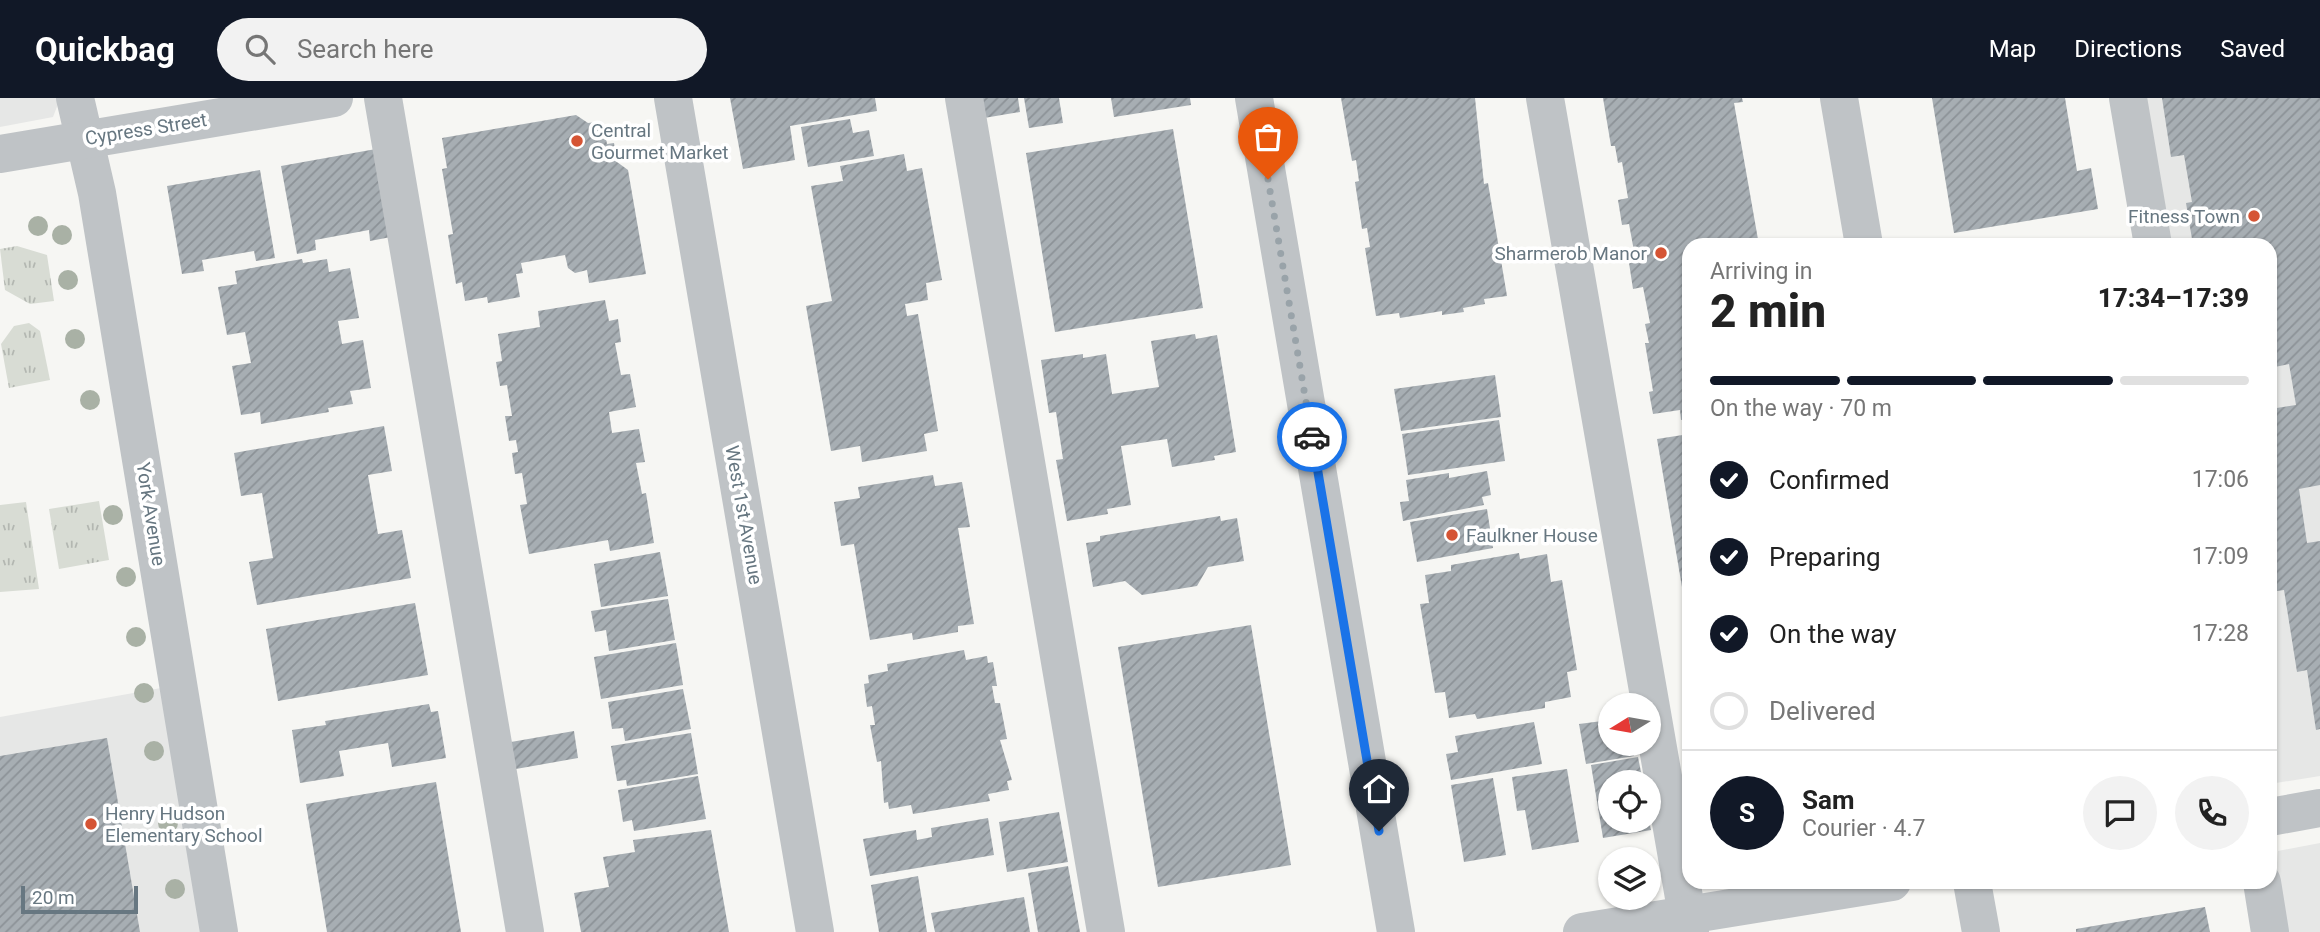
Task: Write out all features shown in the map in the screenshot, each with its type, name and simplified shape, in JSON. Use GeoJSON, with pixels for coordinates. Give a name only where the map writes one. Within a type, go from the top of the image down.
{"type":"FeatureCollection","features":[{"type":"Feature","properties":{"kind":"street","name":"York Avenue"},"geometry":{"type":"LineString","coordinates":[[75,98],[97,193],[219,932]]}},
{"type":"Feature","properties":{"kind":"street","name":"Cypress Street"},"geometry":{"type":"LineString","coordinates":[[0,154],[334,98]]}},
{"type":"Feature","properties":{"kind":"street"},"geometry":{"type":"LineString","coordinates":[[383,98],[525,932]]}},
{"type":"Feature","properties":{"kind":"street","name":"West 1st Avenue"},"geometry":{"type":"LineString","coordinates":[[673,98],[815,932]]}},
{"type":"Feature","properties":{"kind":"street"},"geometry":{"type":"LineString","coordinates":[[964,98],[1106,932]]}},
{"type":"Feature","properties":{"kind":"street"},"geometry":{"type":"LineString","coordinates":[[1254,98],[1396,932]]}},
{"type":"Feature","properties":{"kind":"street"},"geometry":{"type":"LineString","coordinates":[[1545,98],[1682,883]]}},
{"type":"Feature","properties":{"kind":"street"},"geometry":{"type":"LineString","coordinates":[[1839,98],[1863,238]]}},
{"type":"Feature","properties":{"kind":"street"},"geometry":{"type":"LineString","coordinates":[[2128,98],[2152,238]]}},
{"type":"Feature","properties":{"kind":"street"},"geometry":{"type":"LineString","coordinates":[[2277,816],[2320,808]]}},
{"type":"Feature","properties":{"kind":"street"},"geometry":{"type":"LineString","coordinates":[[1683,889],[1689,923]]}},
{"type":"Feature","properties":{"kind":"street"},"geometry":{"type":"LineString","coordinates":[[1583,932],[1689,923],[1857,889]]}},
{"type":"Feature","properties":{"kind":"street"},"geometry":{"type":"LineString","coordinates":[[1973,889],[1980,932]]}},
{"type":"Feature","properties":{"kind":"street"},"geometry":{"type":"LineString","coordinates":[[2263,889],[2270,932]]}},
{"type":"Feature","properties":{"kind":"shaded area"},"geometry":{"type":"Polygon","coordinates":[[[0,98],[58,98],[58,104],[53,117],[0,127],[0,98]]]}},
{"type":"Feature","properties":{"kind":"shaded area"},"geometry":{"type":"Polygon","coordinates":[[[2137,98],[2320,98],[2320,776],[2277,783],[2277,238],[2159,238],[2137,98]]]}},
{"type":"Feature","properties":{"kind":"shaded area","name":"Henry Hudson Elementary School"},"geometry":{"type":"Polygon","coordinates":[[[161,688],[201,932],[0,932],[0,717],[161,688]]]}},
{"type":"Feature","properties":{"kind":"shaded area"},"geometry":{"type":"Polygon","coordinates":[[[2320,843],[2320,932],[2271,932],[2275,889],[2277,889],[2278,851],[2320,843]]]}},
{"type":"Feature","properties":{"kind":"green space"},"geometry":{"type":"Polygon","coordinates":[[[17,246],[47,255],[54,301],[30,304],[5,290],[0,249],[17,246]]]}},
{"type":"Feature","properties":{"kind":"green space"},"geometry":{"type":"Polygon","coordinates":[[[29,323],[40,331],[50,380],[9,388],[1,344],[14,326],[29,323]]]}},
{"type":"Feature","properties":{"kind":"green space"},"geometry":{"type":"Polygon","coordinates":[[[99,501],[109,560],[59,569],[49,509],[99,501]]]}},
{"type":"Feature","properties":{"kind":"green space"},"geometry":{"type":"Polygon","coordinates":[[[26,502],[39,589],[0,592],[0,505],[26,502]]]}},
{"type":"Feature","properties":{"kind":"building"},"geometry":{"type":"Polygon","coordinates":[[[730,98],[875,98],[877,111],[790,126],[795,160],[743,169],[730,98]]]}},
{"type":"Feature","properties":{"kind":"building"},"geometry":{"type":"Polygon","coordinates":[[[980,98],[1018,98],[1020,112],[984,118],[980,98]]]}},
{"type":"Feature","properties":{"kind":"building"},"geometry":{"type":"Polygon","coordinates":[[[1024,98],[1059,98],[1063,123],[1029,128],[1024,98]]]}},
{"type":"Feature","properties":{"kind":"building"},"geometry":{"type":"Polygon","coordinates":[[[1111,98],[1190,98],[1191,105],[1114,117],[1111,98]]]}},
{"type":"Feature","properties":{"kind":"building"},"geometry":{"type":"Polygon","coordinates":[[[1341,98],[1475,98],[1484,184],[1488,183],[1507,296],[1484,299],[1485,304],[1463,308],[1464,312],[1442,315],[1442,311],[1400,318],[1399,313],[1376,316],[1365,248],[1370,247],[1367,228],[1362,229],[1355,182],[1359,181],[1356,160],[1352,161],[1341,98]]]}},
{"type":"Feature","properties":{"kind":"building","name":"Sharmerob Manor"},"geometry":{"type":"Polygon","coordinates":[[[1603,98],[1742,98],[1743,102],[1734,103],[1758,238],[1682,238],[1682,420],[1680,410],[1653,414],[1649,392],[1653,391],[1645,343],[1649,343],[1645,324],[1650,323],[1643,287],[1633,289],[1629,263],[1636,262],[1629,224],[1622,225],[1618,200],[1628,198],[1622,162],[1618,163],[1615,146],[1611,146],[1603,98]]]}},
{"type":"Feature","properties":{"kind":"building"},"geometry":{"type":"Polygon","coordinates":[[[1932,98],[2065,98],[2077,171],[2091,168],[2098,209],[1954,233],[1932,98]]]}},
{"type":"Feature","properties":{"kind":"building"},"geometry":{"type":"Polygon","coordinates":[[[2162,98],[2320,98],[2320,485],[2299,489],[2307,543],[2320,541],[2320,729],[2316,730],[2307,670],[2297,672],[2284,590],[2277,591],[2277,408],[2296,405],[2289,364],[2277,367],[2277,238],[2192,238],[2186,203],[2192,202],[2184,155],[2171,157],[2162,98]]]}},
{"type":"Feature","properties":{"kind":"building"},"geometry":{"type":"Polygon","coordinates":[[[576,115],[588,123],[596,122],[604,128],[607,144],[614,143],[617,162],[628,170],[646,274],[589,283],[587,270],[575,273],[568,268],[565,255],[521,263],[523,273],[516,274],[520,297],[488,303],[487,297],[465,301],[462,282],[456,284],[448,235],[453,234],[442,169],[447,168],[442,138],[576,115]]]}},
{"type":"Feature","properties":{"kind":"building"},"geometry":{"type":"Polygon","coordinates":[[[850,119],[853,133],[869,130],[874,156],[808,167],[801,127],[850,119]]]}},
{"type":"Feature","properties":{"kind":"building"},"geometry":{"type":"Polygon","coordinates":[[[1173,129],[1203,308],[1055,332],[1026,153],[1173,129]]]}},
{"type":"Feature","properties":{"kind":"building"},"geometry":{"type":"Polygon","coordinates":[[[376,149],[391,237],[370,241],[369,230],[315,240],[316,250],[297,254],[281,166],[376,149]]]}},
{"type":"Feature","properties":{"kind":"building"},"geometry":{"type":"Polygon","coordinates":[[[904,154],[907,171],[922,168],[942,280],[926,283],[928,300],[905,304],[907,316],[918,314],[938,431],[924,434],[927,451],[862,462],[860,446],[831,451],[806,306],[832,301],[811,186],[843,181],[840,166],[904,154]]]}},
{"type":"Feature","properties":{"kind":"building"},"geometry":{"type":"Polygon","coordinates":[[[260,170],[275,258],[256,261],[254,251],[202,260],[204,271],[182,274],[167,186],[260,170]]]}},
{"type":"Feature","properties":{"kind":"building"},"geometry":{"type":"Polygon","coordinates":[[[302,259],[303,263],[327,259],[329,272],[350,268],[359,318],[338,321],[342,344],[363,340],[371,388],[350,391],[353,404],[328,408],[329,412],[261,424],[260,412],[241,415],[232,366],[251,363],[245,332],[227,335],[218,287],[237,284],[235,271],[302,259]]]}},
{"type":"Feature","properties":{"kind":"building"},"geometry":{"type":"Polygon","coordinates":[[[605,300],[609,321],[618,319],[621,342],[615,343],[621,375],[630,374],[636,407],[609,412],[612,433],[639,429],[645,462],[636,463],[642,494],[646,493],[654,543],[610,551],[608,540],[529,554],[520,505],[527,504],[522,473],[515,474],[512,453],[518,452],[516,440],[509,441],[505,416],[512,416],[507,385],[500,386],[496,362],[502,361],[498,334],[540,327],[538,311],[605,300]]]}},
{"type":"Feature","properties":{"kind":"building"},"geometry":{"type":"Polygon","coordinates":[[[1195,334],[1196,339],[1217,335],[1236,452],[1214,456],[1215,460],[1172,467],[1167,439],[1121,446],[1131,505],[1107,509],[1108,514],[1067,521],[1056,460],[1063,459],[1056,412],[1049,413],[1041,360],[1083,354],[1083,358],[1106,354],[1112,394],[1159,387],[1151,341],[1195,334]]]}},
{"type":"Feature","properties":{"kind":"building"},"geometry":{"type":"Polygon","coordinates":[[[1495,375],[1501,417],[1401,431],[1394,389],[1495,375]]]}},
{"type":"Feature","properties":{"kind":"building"},"geometry":{"type":"Polygon","coordinates":[[[1499,420],[1505,461],[1408,475],[1402,434],[1499,420]]]}},
{"type":"Feature","properties":{"kind":"building"},"geometry":{"type":"Polygon","coordinates":[[[384,426],[392,471],[368,475],[378,534],[402,530],[411,578],[257,605],[249,562],[273,558],[262,493],[241,496],[234,453],[384,426]]]}},
{"type":"Feature","properties":{"kind":"building"},"geometry":{"type":"Polygon","coordinates":[[[1682,435],[1682,587],[1657,439],[1682,435]]]}},
{"type":"Feature","properties":{"kind":"building"},"geometry":{"type":"Polygon","coordinates":[[[1487,471],[1491,495],[1482,497],[1484,505],[1403,521],[1400,502],[1409,501],[1406,480],[1449,473],[1449,478],[1487,471]]]}},
{"type":"Feature","properties":{"kind":"building"},"geometry":{"type":"Polygon","coordinates":[[[933,475],[935,486],[962,482],[970,527],[958,528],[974,624],[958,626],[958,632],[913,640],[912,633],[870,640],[854,544],[841,546],[834,502],[860,498],[858,487],[933,475]]]}},
{"type":"Feature","properties":{"kind":"building","name":"Faulkner House"},"geometry":{"type":"Polygon","coordinates":[[[1487,509],[1493,548],[1417,562],[1410,522],[1487,509]]]}},
{"type":"Feature","properties":{"kind":"building"},"geometry":{"type":"Polygon","coordinates":[[[1220,516],[1221,521],[1237,518],[1244,561],[1208,567],[1197,586],[1142,595],[1125,581],[1093,587],[1086,543],[1100,541],[1100,536],[1220,516]]]}},
{"type":"Feature","properties":{"kind":"building"},"geometry":{"type":"Polygon","coordinates":[[[660,552],[668,596],[601,607],[594,564],[660,552]]]}},
{"type":"Feature","properties":{"kind":"building"},"geometry":{"type":"Polygon","coordinates":[[[1519,553],[1520,559],[1547,554],[1551,582],[1562,580],[1577,670],[1567,672],[1571,697],[1545,702],[1545,708],[1477,719],[1475,714],[1449,718],[1445,692],[1435,693],[1420,604],[1429,603],[1425,575],[1451,571],[1451,565],[1519,553]]]}},
{"type":"Feature","properties":{"kind":"building"},"geometry":{"type":"Polygon","coordinates":[[[668,599],[675,640],[609,651],[606,630],[595,632],[591,611],[668,599]]]}},
{"type":"Feature","properties":{"kind":"building"},"geometry":{"type":"Polygon","coordinates":[[[415,603],[428,675],[278,701],[266,629],[415,603]]]}},
{"type":"Feature","properties":{"kind":"building"},"geometry":{"type":"Polygon","coordinates":[[[1251,625],[1291,865],[1158,887],[1118,647],[1251,625]]]}},
{"type":"Feature","properties":{"kind":"building"},"geometry":{"type":"Polygon","coordinates":[[[676,643],[683,685],[601,699],[594,657],[676,643]]]}},
{"type":"Feature","properties":{"kind":"building"},"geometry":{"type":"Polygon","coordinates":[[[964,650],[966,660],[987,656],[988,663],[993,662],[997,686],[992,686],[995,703],[1000,703],[1007,739],[1000,740],[1012,780],[1007,781],[1009,790],[988,794],[990,801],[913,814],[911,805],[889,809],[888,802],[884,803],[881,761],[877,762],[870,725],[875,725],[872,706],[867,707],[864,684],[869,683],[868,675],[888,671],[887,664],[964,650]]]}},
{"type":"Feature","properties":{"kind":"building"},"geometry":{"type":"Polygon","coordinates":[[[683,689],[691,729],[625,741],[623,728],[612,729],[608,702],[683,689]]]}},
{"type":"Feature","properties":{"kind":"building"},"geometry":{"type":"Polygon","coordinates":[[[429,704],[431,712],[438,711],[446,758],[392,767],[388,743],[339,751],[344,776],[300,783],[292,730],[326,725],[325,721],[429,704]]]}},
{"type":"Feature","properties":{"kind":"building"},"geometry":{"type":"Polygon","coordinates":[[[1534,722],[1542,764],[1451,780],[1446,754],[1458,752],[1455,736],[1534,722]]]}},
{"type":"Feature","properties":{"kind":"building"},"geometry":{"type":"Polygon","coordinates":[[[1598,722],[1598,756],[1634,756],[1586,764],[1579,724],[1598,722]]]}},
{"type":"Feature","properties":{"kind":"building"},"geometry":{"type":"Polygon","coordinates":[[[574,731],[578,758],[516,769],[511,742],[574,731]]]}},
{"type":"Feature","properties":{"kind":"building"},"geometry":{"type":"Polygon","coordinates":[[[691,733],[698,774],[627,786],[626,780],[617,781],[611,746],[691,733]]]}},
{"type":"Feature","properties":{"kind":"building"},"geometry":{"type":"Polygon","coordinates":[[[107,738],[140,932],[0,932],[0,756],[107,738]]]}},
{"type":"Feature","properties":{"kind":"building"},"geometry":{"type":"Polygon","coordinates":[[[1638,757],[1641,770],[1598,770],[1598,808],[1591,765],[1638,757]]]}},
{"type":"Feature","properties":{"kind":"building"},"geometry":{"type":"Polygon","coordinates":[[[1567,769],[1579,842],[1532,850],[1525,810],[1517,811],[1512,777],[1567,769]]]}},
{"type":"Feature","properties":{"kind":"building"},"geometry":{"type":"Polygon","coordinates":[[[698,776],[706,819],[634,831],[632,820],[623,822],[618,790],[698,776]]]}},
{"type":"Feature","properties":{"kind":"building"},"geometry":{"type":"Polygon","coordinates":[[[1493,778],[1506,855],[1464,862],[1451,785],[1493,778]]]}},
{"type":"Feature","properties":{"kind":"building"},"geometry":{"type":"Polygon","coordinates":[[[436,782],[461,932],[327,932],[306,804],[436,782]]]}},
{"type":"Feature","properties":{"kind":"building"},"geometry":{"type":"Polygon","coordinates":[[[1059,812],[1068,862],[1007,872],[999,822],[1059,812]]]}},
{"type":"Feature","properties":{"kind":"building"},"geometry":{"type":"Polygon","coordinates":[[[988,818],[994,855],[870,876],[863,839],[916,830],[917,840],[932,837],[931,828],[988,818]]]}},
{"type":"Feature","properties":{"kind":"building"},"geometry":{"type":"Polygon","coordinates":[[[711,830],[729,932],[581,932],[574,893],[609,887],[603,857],[635,852],[633,840],[711,830]]]}},
{"type":"Feature","properties":{"kind":"building"},"geometry":{"type":"Polygon","coordinates":[[[1602,833],[1633,833],[1603,838],[1602,833]]]}},
{"type":"Feature","properties":{"kind":"building"},"geometry":{"type":"Polygon","coordinates":[[[1068,866],[1080,932],[1038,932],[1028,873],[1068,866]]]}},
{"type":"Feature","properties":{"kind":"building"},"geometry":{"type":"Polygon","coordinates":[[[918,876],[927,932],[879,932],[871,885],[918,876]]]}},
{"type":"Feature","properties":{"kind":"building"},"geometry":{"type":"Polygon","coordinates":[[[1024,897],[1030,932],[935,932],[931,913],[1024,897]]]}},
{"type":"Feature","properties":{"kind":"building"},"geometry":{"type":"Polygon","coordinates":[[[2205,907],[2210,932],[2076,932],[2076,929],[2205,907]]]}},
{"type":"Feature","properties":{"kind":"way so far"},"geometry":{"type":"LineString","coordinates":[[1268,179],[1312,437]]}},
{"type":"Feature","properties":{"kind":"place","name":"Central Gourmet Market"},"geometry":{"type":"Point","coordinates":[577,141]}},
{"type":"Feature","properties":{"kind":"place","name":"Fitness Town"},"geometry":{"type":"Point","coordinates":[2254,216]}},
{"type":"Feature","properties":{"kind":"place","name":"Sharmerob Manor"},"geometry":{"type":"Point","coordinates":[1661,253]}},
{"type":"Feature","properties":{"kind":"place","name":"Faulkner House"},"geometry":{"type":"Point","coordinates":[1452,535]}},
{"type":"Feature","properties":{"kind":"place","name":"Henry Hudson Elementary School"},"geometry":{"type":"Point","coordinates":[91,824]}},
{"type":"Feature","properties":{"kind":"route"},"geometry":{"type":"LineString","coordinates":[[1312,437],[1379,831]]}}]}
